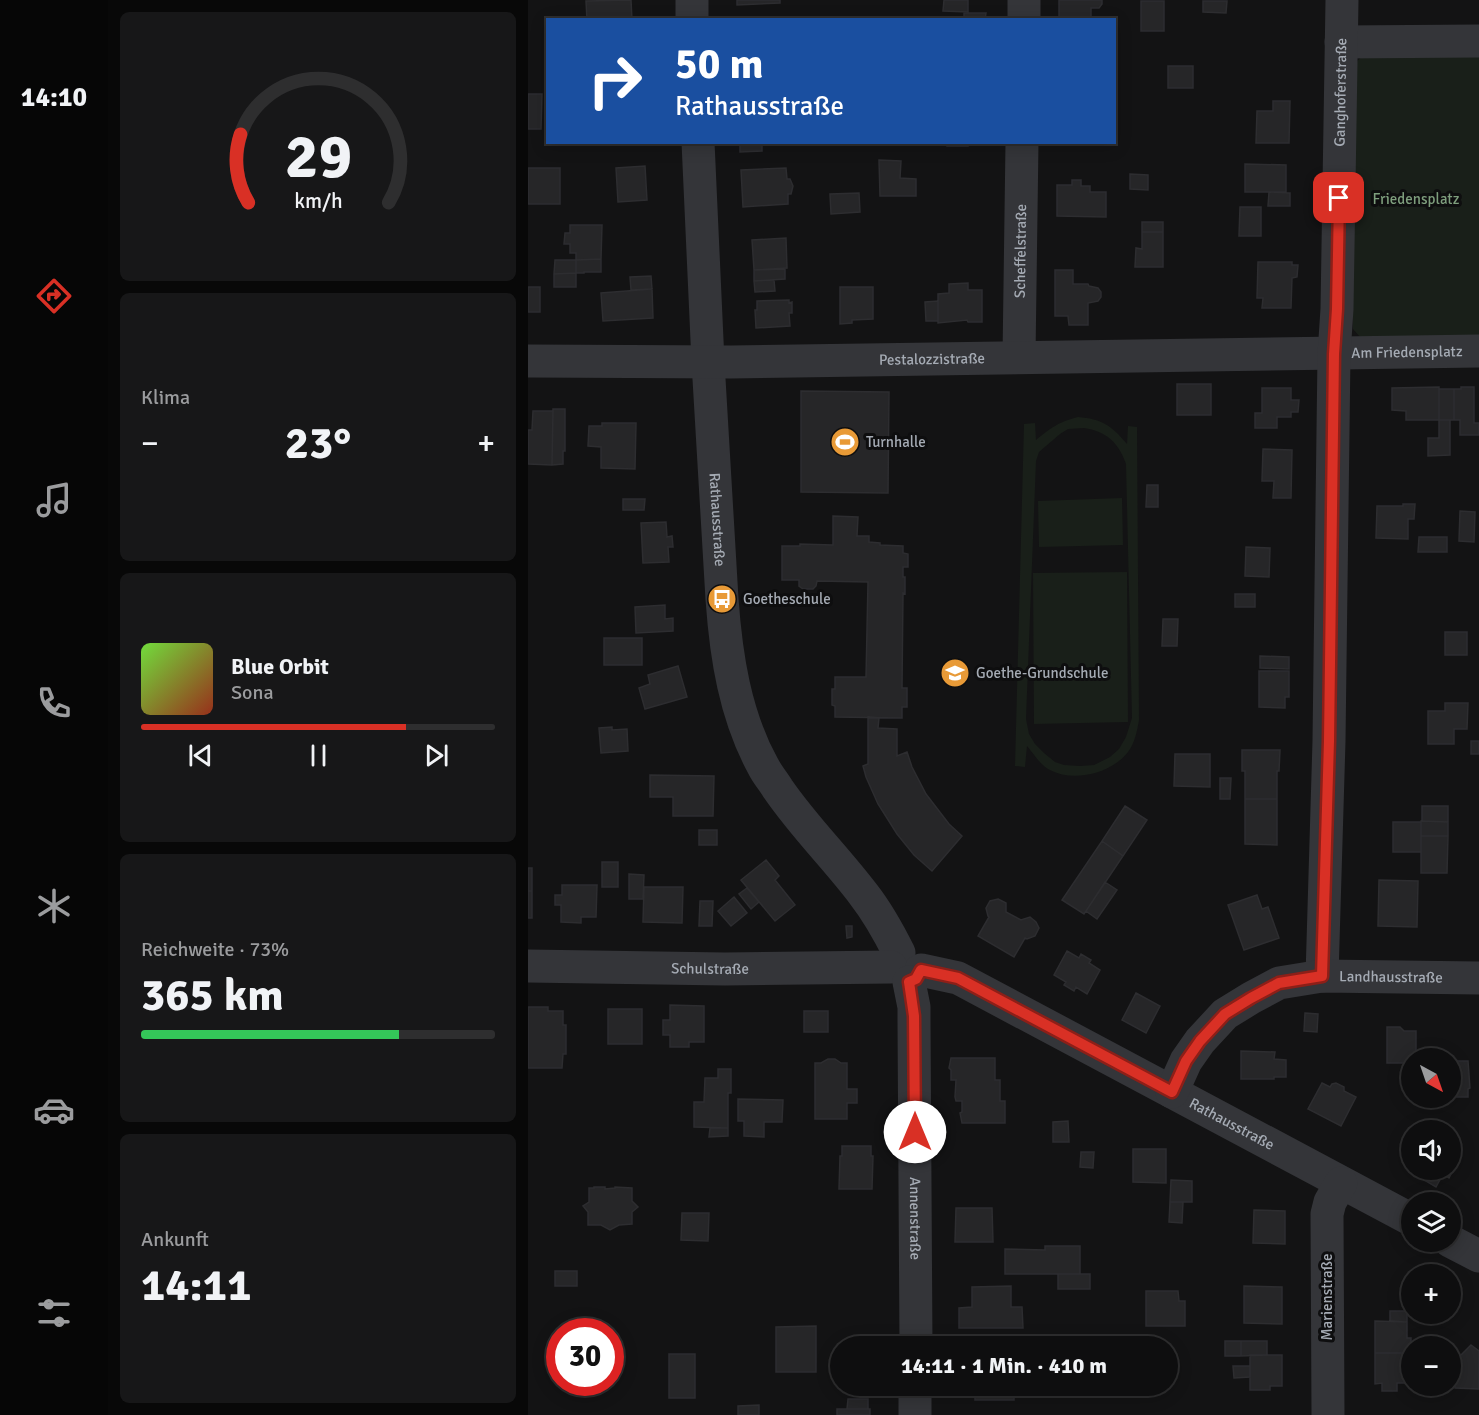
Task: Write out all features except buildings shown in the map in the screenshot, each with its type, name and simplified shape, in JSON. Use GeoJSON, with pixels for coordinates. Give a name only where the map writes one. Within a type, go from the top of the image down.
{"type":"FeatureCollection","features":[{"type":"Feature","properties":{"kind":"street"},"geometry":{"type":"LineString","coordinates":[[692,0],[692,18]]}},
{"type":"Feature","properties":{"kind":"street"},"geometry":{"type":"LineString","coordinates":[[1024,0],[1024,18]]}},
{"type":"Feature","properties":{"kind":"street","name":"Ganghoferstraße"},"geometry":{"type":"LineString","coordinates":[[1322,976],[1329,741],[1342,0]]}},
{"type":"Feature","properties":{"kind":"street"},"geometry":{"type":"LineString","coordinates":[[1341,42],[1479,41]]}},
{"type":"Feature","properties":{"kind":"street","name":"Rathausstraße"},"geometry":{"type":"LineString","coordinates":[[698,144],[724,634],[729,668],[741,714],[763,767],[800,818],[864,894],[883,921],[905,968],[958,978],[1401,1214]]}},
{"type":"Feature","properties":{"kind":"street","name":"Scheffelstraße"},"geometry":{"type":"LineString","coordinates":[[1019,357],[1022,144]]}},
{"type":"Feature","properties":{"kind":"street","name":"Am Friedensplatz"},"geometry":{"type":"LineString","coordinates":[[1334,354],[1479,351]]}},
{"type":"Feature","properties":{"kind":"street","name":"Pestalozzistraße"},"geometry":{"type":"LineString","coordinates":[[528,361],[708,362],[1334,354]]}},
{"type":"Feature","properties":{"kind":"street","name":"Schulstraße"},"geometry":{"type":"LineString","coordinates":[[528,966],[724,969],[905,968]]}},
{"type":"Feature","properties":{"kind":"street","name":"Annenstraße"},"geometry":{"type":"LineString","coordinates":[[905,968],[915,1021],[916,1336]]}},
{"type":"Feature","properties":{"kind":"street","name":"Landhausstraße"},"geometry":{"type":"LineString","coordinates":[[1172,1092],[1186,1061],[1200,1041],[1225,1014],[1279,983],[1322,976],[1479,978]]}},
{"type":"Feature","properties":{"kind":"street","name":"Marienstraße"},"geometry":{"type":"LineString","coordinates":[[1328,1415],[1327,1214],[1330,1202],[1341,1183]]}},
{"type":"Feature","properties":{"kind":"street"},"geometry":{"type":"LineString","coordinates":[[1461,1247],[1479,1256]]}},
{"type":"Feature","properties":{"kind":"street"},"geometry":{"type":"LineString","coordinates":[[915,1396],[915,1415]]}},
{"type":"Feature","properties":{"kind":"green space","name":"Friedensplatz"},"geometry":{"type":"Polygon","coordinates":[[[1479,50],[1479,341],[1361,338],[1353,329],[1353,68],[1365,54],[1479,50]]]}},
{"type":"Feature","properties":{"kind":"green space"},"geometry":{"type":"Polygon","coordinates":[[[1078,417],[1100,421],[1116,432],[1127,444],[1128,426],[1137,427],[1139,720],[1132,745],[1121,759],[1112,766],[1092,774],[1070,776],[1046,768],[1027,746],[1025,767],[1015,766],[1024,424],[1035,423],[1036,440],[1055,426],[1078,417]],[[1068,429],[1039,452],[1036,461],[1026,719],[1029,734],[1044,753],[1055,762],[1080,766],[1094,765],[1110,757],[1119,749],[1126,737],[1132,718],[1126,464],[1120,450],[1111,439],[1092,430],[1068,429]]]}},
{"type":"Feature","properties":{"kind":"green space"},"geometry":{"type":"Polygon","coordinates":[[[1122,498],[1123,545],[1039,547],[1038,501],[1122,498]]]}},
{"type":"Feature","properties":{"kind":"green space"},"geometry":{"type":"Polygon","coordinates":[[[1127,572],[1128,722],[1034,724],[1033,573],[1127,572]]]}},
{"type":"Feature","properties":{"kind":"place","name":"Turnhalle"},"geometry":{"type":"Point","coordinates":[845,442]}},
{"type":"Feature","properties":{"kind":"place","name":"Goetheschule"},"geometry":{"type":"Point","coordinates":[722,599]}},
{"type":"Feature","properties":{"kind":"place","name":"Goethe-Grundschule"},"geometry":{"type":"Point","coordinates":[955,673]}},
{"type":"Feature","properties":{"kind":"route"},"geometry":{"type":"LineString","coordinates":[[915,1132],[914,1007],[909,982],[916,979],[921,970],[958,978],[1172,1092],[1186,1061],[1200,1041],[1225,1014],[1279,983],[1322,976],[1329,741],[1334,354],[1339,198]]}}]}
